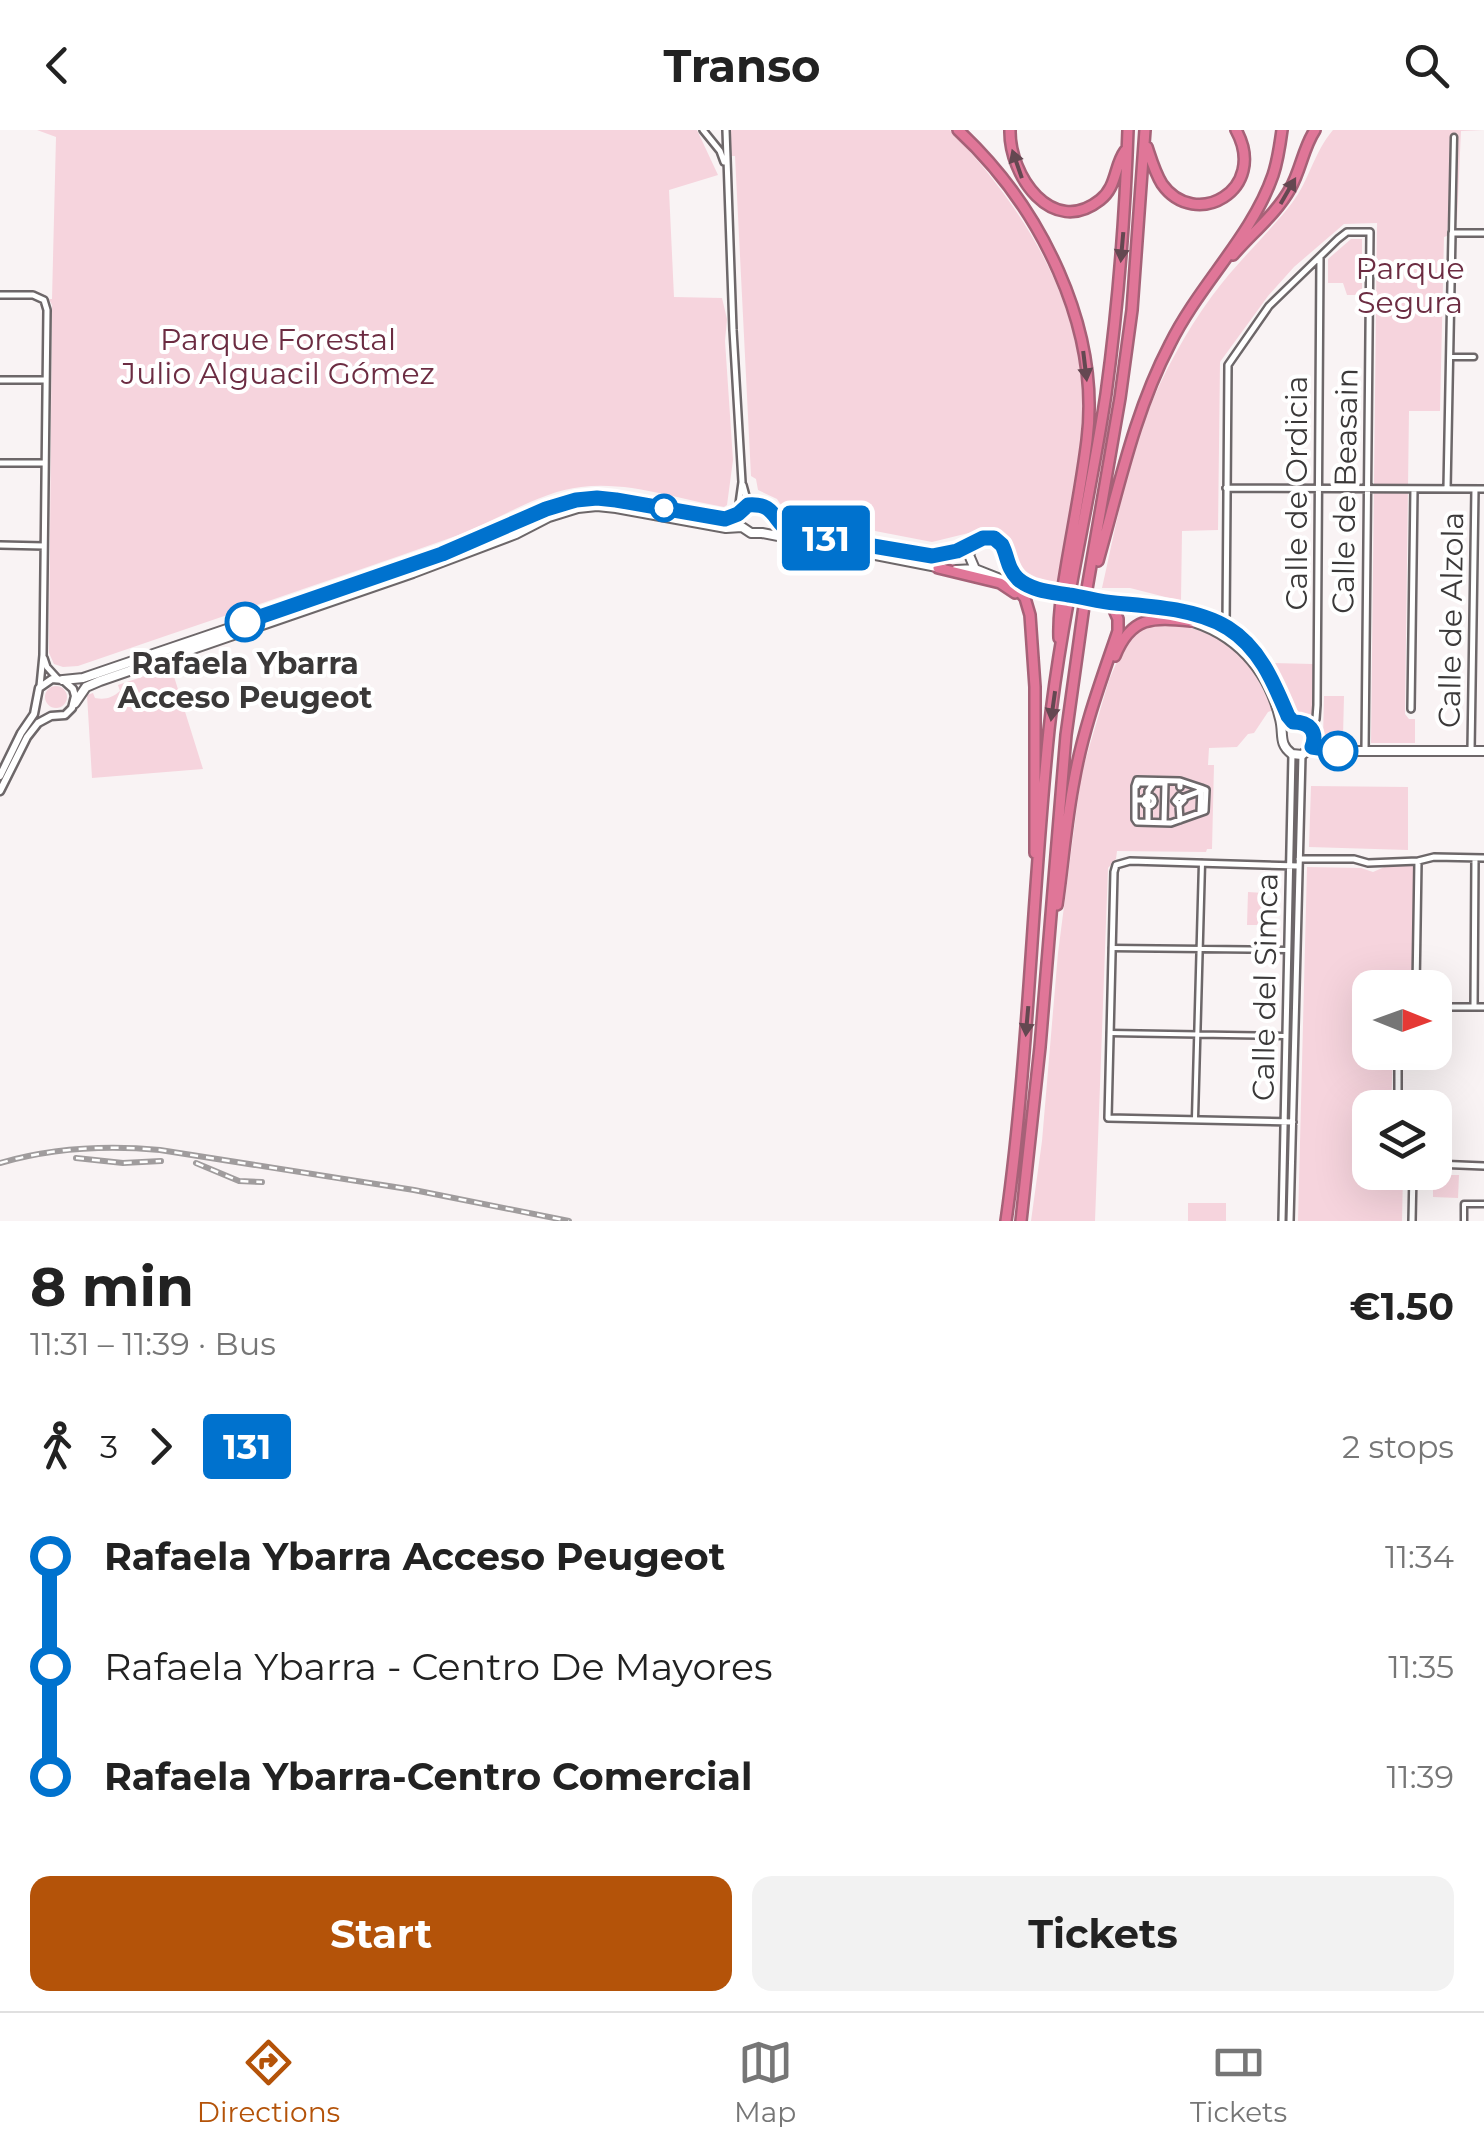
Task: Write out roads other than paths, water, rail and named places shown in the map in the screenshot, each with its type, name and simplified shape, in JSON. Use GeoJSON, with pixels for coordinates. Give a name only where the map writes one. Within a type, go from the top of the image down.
{"type":"FeatureCollection","features":[{"type":"Feature","properties":{"kind":"highway"},"geometry":{"type":"LineString","coordinates":[[958,130],[1005,184],[1040,237],[1071,306],[1084,352],[1087,437],[1059,620],[1060,656]]}},
{"type":"Feature","properties":{"kind":"highway"},"geometry":{"type":"LineString","coordinates":[[1010,130],[1013,154],[1025,184],[1041,200],[1070,211],[1102,199],[1127,149]]}},
{"type":"Feature","properties":{"kind":"highway"},"geometry":{"type":"LineString","coordinates":[[1006,1221],[1049,730],[1106,394],[1123,237],[1128,130]]}},
{"type":"Feature","properties":{"kind":"highway"},"geometry":{"type":"LineString","coordinates":[[1145,135],[1161,183],[1178,198],[1200,204],[1233,192],[1245,170],[1245,147],[1236,130]]}},
{"type":"Feature","properties":{"kind":"highway"},"geometry":{"type":"LineString","coordinates":[[1084,606],[1143,402],[1170,342],[1258,208],[1278,161],[1282,130]]}},
{"type":"Feature","properties":{"kind":"highway"},"geometry":{"type":"LineString","coordinates":[[1202,291],[1277,208],[1315,130]]}},
{"type":"Feature","properties":{"kind":"highway"},"geometry":{"type":"LineString","coordinates":[[1021,1221],[1035,1104],[1066,735],[1130,328],[1145,135]]}},
{"type":"Feature","properties":{"kind":"highway"},"geometry":{"type":"LineString","coordinates":[[938,568],[1010,588],[1020,598],[1031,632]]}},
{"type":"Feature","properties":{"kind":"highway"},"geometry":{"type":"LineString","coordinates":[[1013,584],[1027,603],[1031,632],[1036,895]]}},
{"type":"Feature","properties":{"kind":"highway"},"geometry":{"type":"LineString","coordinates":[[1048,942],[1056,913],[1073,783],[1087,723],[1118,631],[1112,603]]}},
{"type":"Feature","properties":{"kind":"highway"},"geometry":{"type":"LineString","coordinates":[[1087,723],[1118,647],[1131,630],[1152,619],[1191,622]]}},
{"type":"Feature","properties":{"kind":"main road"},"geometry":{"type":"LineString","coordinates":[[60,679],[83,678],[442,554],[546,509],[597,498],[725,519],[750,504],[759,505],[774,512],[780,526],[790,532],[917,555],[945,555],[983,538],[999,541],[1018,578],[1037,589]]}},
{"type":"Feature","properties":{"kind":"main road"},"geometry":{"type":"LineString","coordinates":[[74,704],[86,687],[100,680],[413,574],[578,508],[616,508],[726,528],[742,526],[752,533],[938,568],[975,569],[1013,584],[1057,592]]}},
{"type":"Feature","properties":{"kind":"main road"},"geometry":{"type":"LineString","coordinates":[[741,511],[742,526]]}},
{"type":"Feature","properties":{"kind":"main road"},"geometry":{"type":"LineString","coordinates":[[762,533],[775,525],[774,512]]}},
{"type":"Feature","properties":{"kind":"main road"},"geometry":{"type":"LineString","coordinates":[[974,543],[970,558],[975,569]]}},
{"type":"Feature","properties":{"kind":"main road"},"geometry":{"type":"LineString","coordinates":[[990,574],[1000,570],[1006,560]]}},
{"type":"Feature","properties":{"kind":"main road"},"geometry":{"type":"LineString","coordinates":[[1097,600],[1220,632],[1251,659],[1278,712],[1282,744],[1297,754],[1312,747],[1338,751],[1484,751]]}},
{"type":"Feature","properties":{"kind":"main road"},"geometry":{"type":"LineString","coordinates":[[1112,603],[1178,612],[1226,627],[1264,666],[1293,722]]}},
{"type":"Feature","properties":{"kind":"main road"},"geometry":{"type":"LineString","coordinates":[[1282,732],[1293,722],[1304,722],[1314,734],[1312,747]]}},
{"type":"Feature","properties":{"kind":"street"},"geometry":{"type":"LineString","coordinates":[[703,130],[726,164]]}},
{"type":"Feature","properties":{"kind":"street"},"geometry":{"type":"LineString","coordinates":[[726,130],[741,511]]}},
{"type":"Feature","properties":{"kind":"street"},"geometry":{"type":"LineString","coordinates":[[1448,489],[1454,137]]}},
{"type":"Feature","properties":{"kind":"street","name":"Calle de Beasain"},"geometry":{"type":"LineString","coordinates":[[1320,256],[1347,232],[1370,232],[1365,751]]}},
{"type":"Feature","properties":{"kind":"street"},"geometry":{"type":"LineString","coordinates":[[1452,233],[1484,234]]}},
{"type":"Feature","properties":{"kind":"street"},"geometry":{"type":"LineString","coordinates":[[1226,627],[1228,365],[1269,306],[1320,256]]}},
{"type":"Feature","properties":{"kind":"street","name":"Calle de Ordicia"},"geometry":{"type":"LineString","coordinates":[[1309,726],[1317,716],[1320,256]]}},
{"type":"Feature","properties":{"kind":"street"},"geometry":{"type":"LineString","coordinates":[[0,295],[32,295],[44,300],[46,310],[43,655],[34,714],[0,776]]}},
{"type":"Feature","properties":{"kind":"street"},"geometry":{"type":"LineString","coordinates":[[1450,357],[1474,357]]}},
{"type":"Feature","properties":{"kind":"street"},"geometry":{"type":"LineString","coordinates":[[0,380],[45,380]]}},
{"type":"Feature","properties":{"kind":"street"},"geometry":{"type":"LineString","coordinates":[[0,463],[44,464]]}},
{"type":"Feature","properties":{"kind":"street"},"geometry":{"type":"LineString","coordinates":[[742,482],[746,496],[759,505]]}},
{"type":"Feature","properties":{"kind":"street"},"geometry":{"type":"LineString","coordinates":[[1226,488],[1484,489]]}},
{"type":"Feature","properties":{"kind":"street"},"geometry":{"type":"LineString","coordinates":[[1411,709],[1414,489]]}},
{"type":"Feature","properties":{"kind":"street","name":"Calle de Alzola"},"geometry":{"type":"LineString","coordinates":[[1471,751],[1475,489]]}},
{"type":"Feature","properties":{"kind":"street"},"geometry":{"type":"LineString","coordinates":[[0,545],[44,546]]}},
{"type":"Feature","properties":{"kind":"street"},"geometry":{"type":"LineString","coordinates":[[0,791],[38,723],[51,716],[65,715],[74,704],[74,689],[48,667],[43,655]]}},
{"type":"Feature","properties":{"kind":"street"},"geometry":{"type":"LineString","coordinates":[[51,716],[40,708],[38,691],[47,681],[60,679]]}},
{"type":"Feature","properties":{"kind":"street","name":"Calle del Simca"},"geometry":{"type":"LineString","coordinates":[[1290,1221],[1297,754]]}},
{"type":"Feature","properties":{"kind":"street"},"geometry":{"type":"LineString","coordinates":[[1138,780],[1180,784],[1206,790],[1206,811],[1180,820],[1136,821],[1138,780]]}},
{"type":"Feature","properties":{"kind":"street"},"geometry":{"type":"LineString","coordinates":[[1159,782],[1164,796]]}},
{"type":"Feature","properties":{"kind":"street"},"geometry":{"type":"LineString","coordinates":[[1148,822],[1149,788],[1159,782]]}},
{"type":"Feature","properties":{"kind":"street"},"geometry":{"type":"LineString","coordinates":[[1180,784],[1180,820]]}},
{"type":"Feature","properties":{"kind":"street"},"geometry":{"type":"LineString","coordinates":[[1149,799],[1156,785],[1162,788],[1164,822]]}},
{"type":"Feature","properties":{"kind":"street"},"geometry":{"type":"LineString","coordinates":[[1135,796],[1179,800],[1201,788]]}},
{"type":"Feature","properties":{"kind":"street"},"geometry":{"type":"LineString","coordinates":[[1474,1007],[1475,858]]}},
{"type":"Feature","properties":{"kind":"street"},"geometry":{"type":"LineString","coordinates":[[1293,1122],[1108,1118],[1116,865],[1130,861],[1368,862],[1484,858]]}},
{"type":"Feature","properties":{"kind":"street"},"geometry":{"type":"LineString","coordinates":[[1416,970],[1418,861]]}},
{"type":"Feature","properties":{"kind":"street","name":"Calle del Simca"},"geometry":{"type":"LineString","coordinates":[[1282,1221],[1288,950],[1294,862]]}},
{"type":"Feature","properties":{"kind":"street"},"geometry":{"type":"LineString","coordinates":[[1195,1120],[1202,863]]}},
{"type":"Feature","properties":{"kind":"street"},"geometry":{"type":"LineString","coordinates":[[1112,948],[1288,950]]}},
{"type":"Feature","properties":{"kind":"street"},"geometry":{"type":"LineString","coordinates":[[1452,1007],[1484,1007]]}},
{"type":"Feature","properties":{"kind":"street"},"geometry":{"type":"LineString","coordinates":[[1110,1032],[1287,1036]]}},
{"type":"Feature","properties":{"kind":"street"},"geometry":{"type":"LineString","coordinates":[[1452,1165],[1484,1166]]}},
{"type":"Feature","properties":{"kind":"street"},"geometry":{"type":"LineString","coordinates":[[1412,1190],[1412,1221]]}},
{"type":"Feature","properties":{"kind":"street"},"geometry":{"type":"LineString","coordinates":[[1464,1221],[1464,1204],[1484,1204]]}},
{"type":"Feature","properties":{"kind":"railway"},"geometry":{"type":"LineString","coordinates":[[0,1163],[79,1149],[160,1150],[414,1190],[569,1221]]}},
{"type":"Feature","properties":{"kind":"railway"},"geometry":{"type":"LineString","coordinates":[[76,1158],[123,1163],[161,1161]]}},
{"type":"Feature","properties":{"kind":"railway"},"geometry":{"type":"LineString","coordinates":[[196,1163],[239,1181],[262,1182]]}},
{"type":"Feature","properties":{"kind":"place","name":"Rafaela Ybarra Acceso Peugeot"},"geometry":{"type":"Point","coordinates":[245,622]}},
{"type":"Feature","properties":{"kind":"park label","name":"Parque Segura"},"geometry":{"type":"Point","coordinates":[1410,285]}},
{"type":"Feature","properties":{"kind":"park label","name":"Parque Forestal Julio Alguacil Gómez"},"geometry":{"type":"Point","coordinates":[278,356]}}]}
